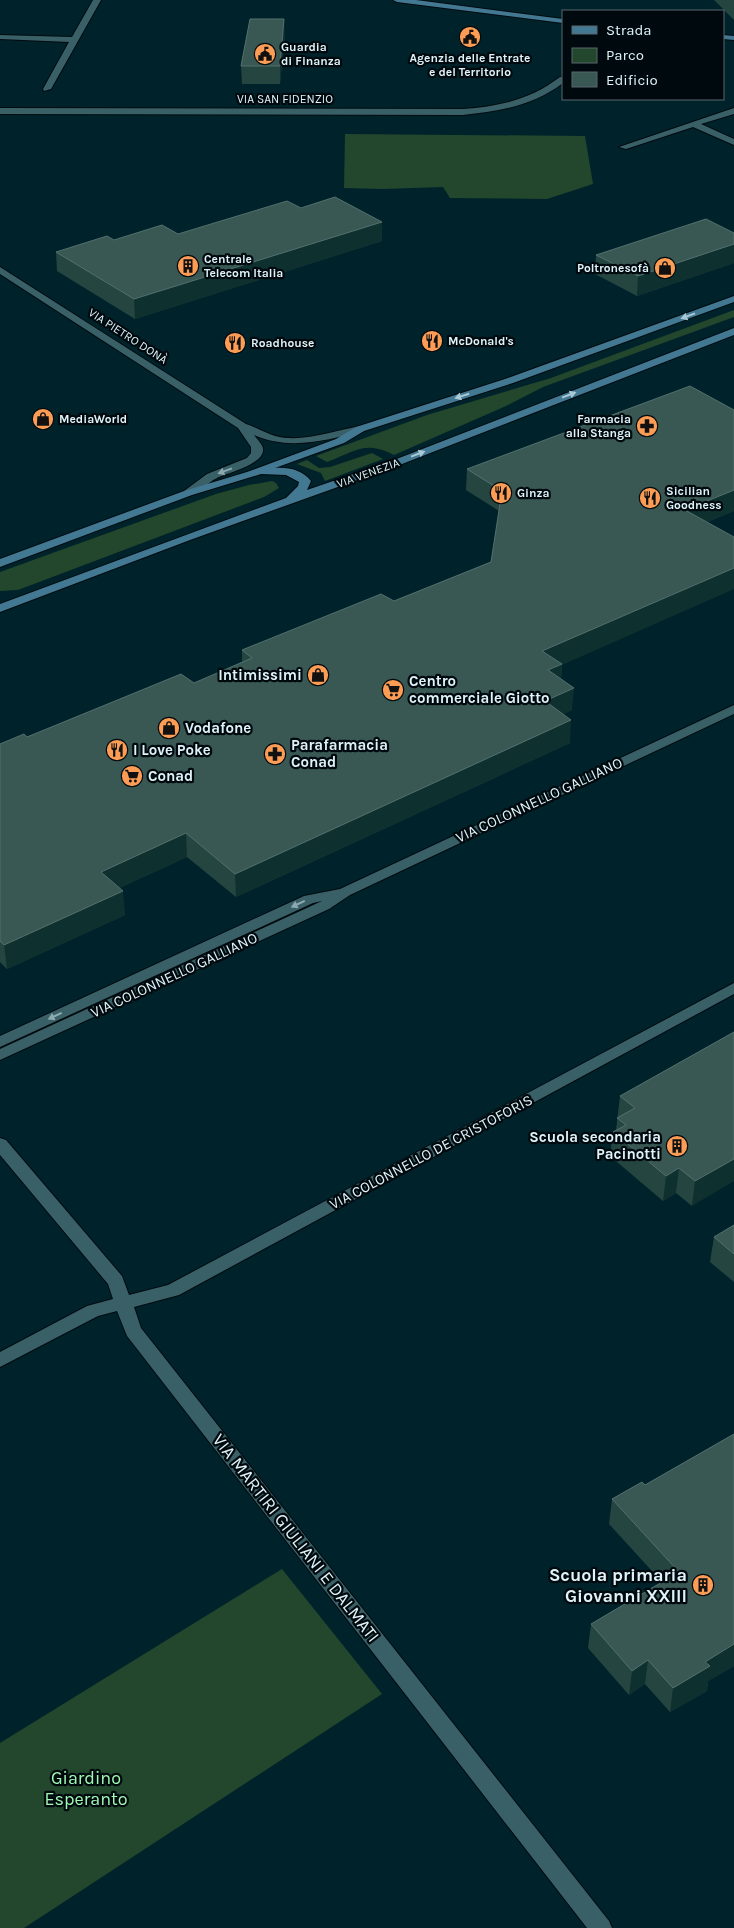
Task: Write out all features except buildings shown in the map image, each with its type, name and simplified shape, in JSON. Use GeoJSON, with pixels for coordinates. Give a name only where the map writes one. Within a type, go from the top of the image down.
{"type":"FeatureCollection","features":[{"type":"Feature","properties":{"kind":"main road"},"geometry":{"type":"LineString","coordinates":[[397,0],[562,21]]}},
{"type":"Feature","properties":{"kind":"main road"},"geometry":{"type":"LineString","coordinates":[[0,563],[188,493],[251,474],[340,441],[360,429],[509,382],[734,299]]}},
{"type":"Feature","properties":{"kind":"main road","name":"VIA VENEZIA"},"geometry":{"type":"LineString","coordinates":[[0,608],[290,500],[398,462],[734,330]]}},
{"type":"Feature","properties":{"kind":"main road"},"geometry":{"type":"LineString","coordinates":[[251,474],[276,470],[289,471],[302,477],[305,481],[304,487],[290,500]]}},
{"type":"Feature","properties":{"kind":"street"},"geometry":{"type":"LineString","coordinates":[[47,89],[98,0]]}},
{"type":"Feature","properties":{"kind":"street"},"geometry":{"type":"LineString","coordinates":[[0,37],[74,40]]}},
{"type":"Feature","properties":{"kind":"street","name":"VIA SAN FIDENZIO"},"geometry":{"type":"LineString","coordinates":[[0,111],[463,112],[518,104],[540,97],[562,80]]}},
{"type":"Feature","properties":{"kind":"street"},"geometry":{"type":"LineString","coordinates":[[623,147],[734,111]]}},
{"type":"Feature","properties":{"kind":"street"},"geometry":{"type":"LineString","coordinates":[[695,125],[734,142]]}},
{"type":"Feature","properties":{"kind":"street","name":"VIA PIETRO DONÀ"},"geometry":{"type":"LineString","coordinates":[[0,270],[242,426],[276,440],[309,440],[360,429]]}},
{"type":"Feature","properties":{"kind":"street","name":"VIA PIETRO DONÀ"},"geometry":{"type":"LineString","coordinates":[[188,493],[211,476],[251,460],[257,453],[256,447],[242,426]]}},
{"type":"Feature","properties":{"kind":"street","name":"VIA COLONNELLO GALLIANO"},"geometry":{"type":"LineString","coordinates":[[0,1055],[324,906],[345,892],[734,709]]}},
{"type":"Feature","properties":{"kind":"street","name":"VIA COLONNELLO GALLIANO"},"geometry":{"type":"LineString","coordinates":[[0,1042],[309,899],[345,892]]}},
{"type":"Feature","properties":{"kind":"street","name":"VIA COLONNELLO DE CRISTOFORIS"},"geometry":{"type":"LineString","coordinates":[[0,1360],[93,1311],[123,1305],[173,1290],[734,988]]}},
{"type":"Feature","properties":{"kind":"street","name":"VIA MARTIRI GIULIANI E DALMATI"},"geometry":{"type":"LineString","coordinates":[[0,1144],[116,1282],[133,1331],[601,1928]]}},
{"type":"Feature","properties":{"kind":"green space"},"geometry":{"type":"Polygon","coordinates":[[[345,134],[585,136],[593,184],[547,199],[450,198],[443,187],[344,188],[345,134]]]}},
{"type":"Feature","properties":{"kind":"green space"},"geometry":{"type":"Polygon","coordinates":[[[734,310],[734,317],[543,387],[506,406],[394,455],[376,448],[368,448],[353,451],[327,462],[316,456],[427,415],[551,378],[734,310]]]}},
{"type":"Feature","properties":{"kind":"green space"},"geometry":{"type":"Polygon","coordinates":[[[372,453],[383,459],[325,481],[321,473],[297,464],[307,460],[319,468],[330,467],[372,453]]]}},
{"type":"Feature","properties":{"kind":"green space"},"geometry":{"type":"Polygon","coordinates":[[[272,481],[279,488],[264,497],[18,590],[0,591],[0,572],[216,494],[272,481]]]}},
{"type":"Feature","properties":{"kind":"green space","name":"Giardino Esperanto"},"geometry":{"type":"Polygon","coordinates":[[[282,1569],[382,1694],[24,1928],[0,1928],[0,1743],[282,1569]]]}},
{"type":"Feature","properties":{"kind":"place","name":"Agenzia delle Entrate e del Territorio"},"geometry":{"type":"Point","coordinates":[470,37]}},
{"type":"Feature","properties":{"kind":"place","name":"Guardia di Finanza"},"geometry":{"type":"Point","coordinates":[265,54]}},
{"type":"Feature","properties":{"kind":"place","name":"Centrale Telecom Italia"},"geometry":{"type":"Point","coordinates":[188,266]}},
{"type":"Feature","properties":{"kind":"place","name":"Poltronesofà"},"geometry":{"type":"Point","coordinates":[665,268]}},
{"type":"Feature","properties":{"kind":"place","name":"McDonald's"},"geometry":{"type":"Point","coordinates":[432,341]}},
{"type":"Feature","properties":{"kind":"place","name":"Roadhouse"},"geometry":{"type":"Point","coordinates":[235,343]}},
{"type":"Feature","properties":{"kind":"place","name":"MediaWorld"},"geometry":{"type":"Point","coordinates":[43,419]}},
{"type":"Feature","properties":{"kind":"place","name":"Farmacia alla Stanga"},"geometry":{"type":"Point","coordinates":[647,426]}},
{"type":"Feature","properties":{"kind":"place","name":"Ginza"},"geometry":{"type":"Point","coordinates":[501,493]}},
{"type":"Feature","properties":{"kind":"place","name":"Sicilian Goodness"},"geometry":{"type":"Point","coordinates":[650,498]}},
{"type":"Feature","properties":{"kind":"place","name":"Intimissimi"},"geometry":{"type":"Point","coordinates":[318,675]}},
{"type":"Feature","properties":{"kind":"place","name":"Centro commerciale Giotto"},"geometry":{"type":"Point","coordinates":[393,690]}},
{"type":"Feature","properties":{"kind":"place","name":"Vodafone"},"geometry":{"type":"Point","coordinates":[169,728]}},
{"type":"Feature","properties":{"kind":"place","name":"I Love Poke"},"geometry":{"type":"Point","coordinates":[117,750]}},
{"type":"Feature","properties":{"kind":"place","name":"Parafarmacia Conad"},"geometry":{"type":"Point","coordinates":[275,754]}},
{"type":"Feature","properties":{"kind":"place","name":"Conad"},"geometry":{"type":"Point","coordinates":[132,776]}},
{"type":"Feature","properties":{"kind":"place","name":"Scuola secondaria Pacinotti"},"geometry":{"type":"Point","coordinates":[677,1146]}},
{"type":"Feature","properties":{"kind":"place","name":"Scuola primaria Giovanni XXIII"},"geometry":{"type":"Point","coordinates":[703,1585]}}]}
